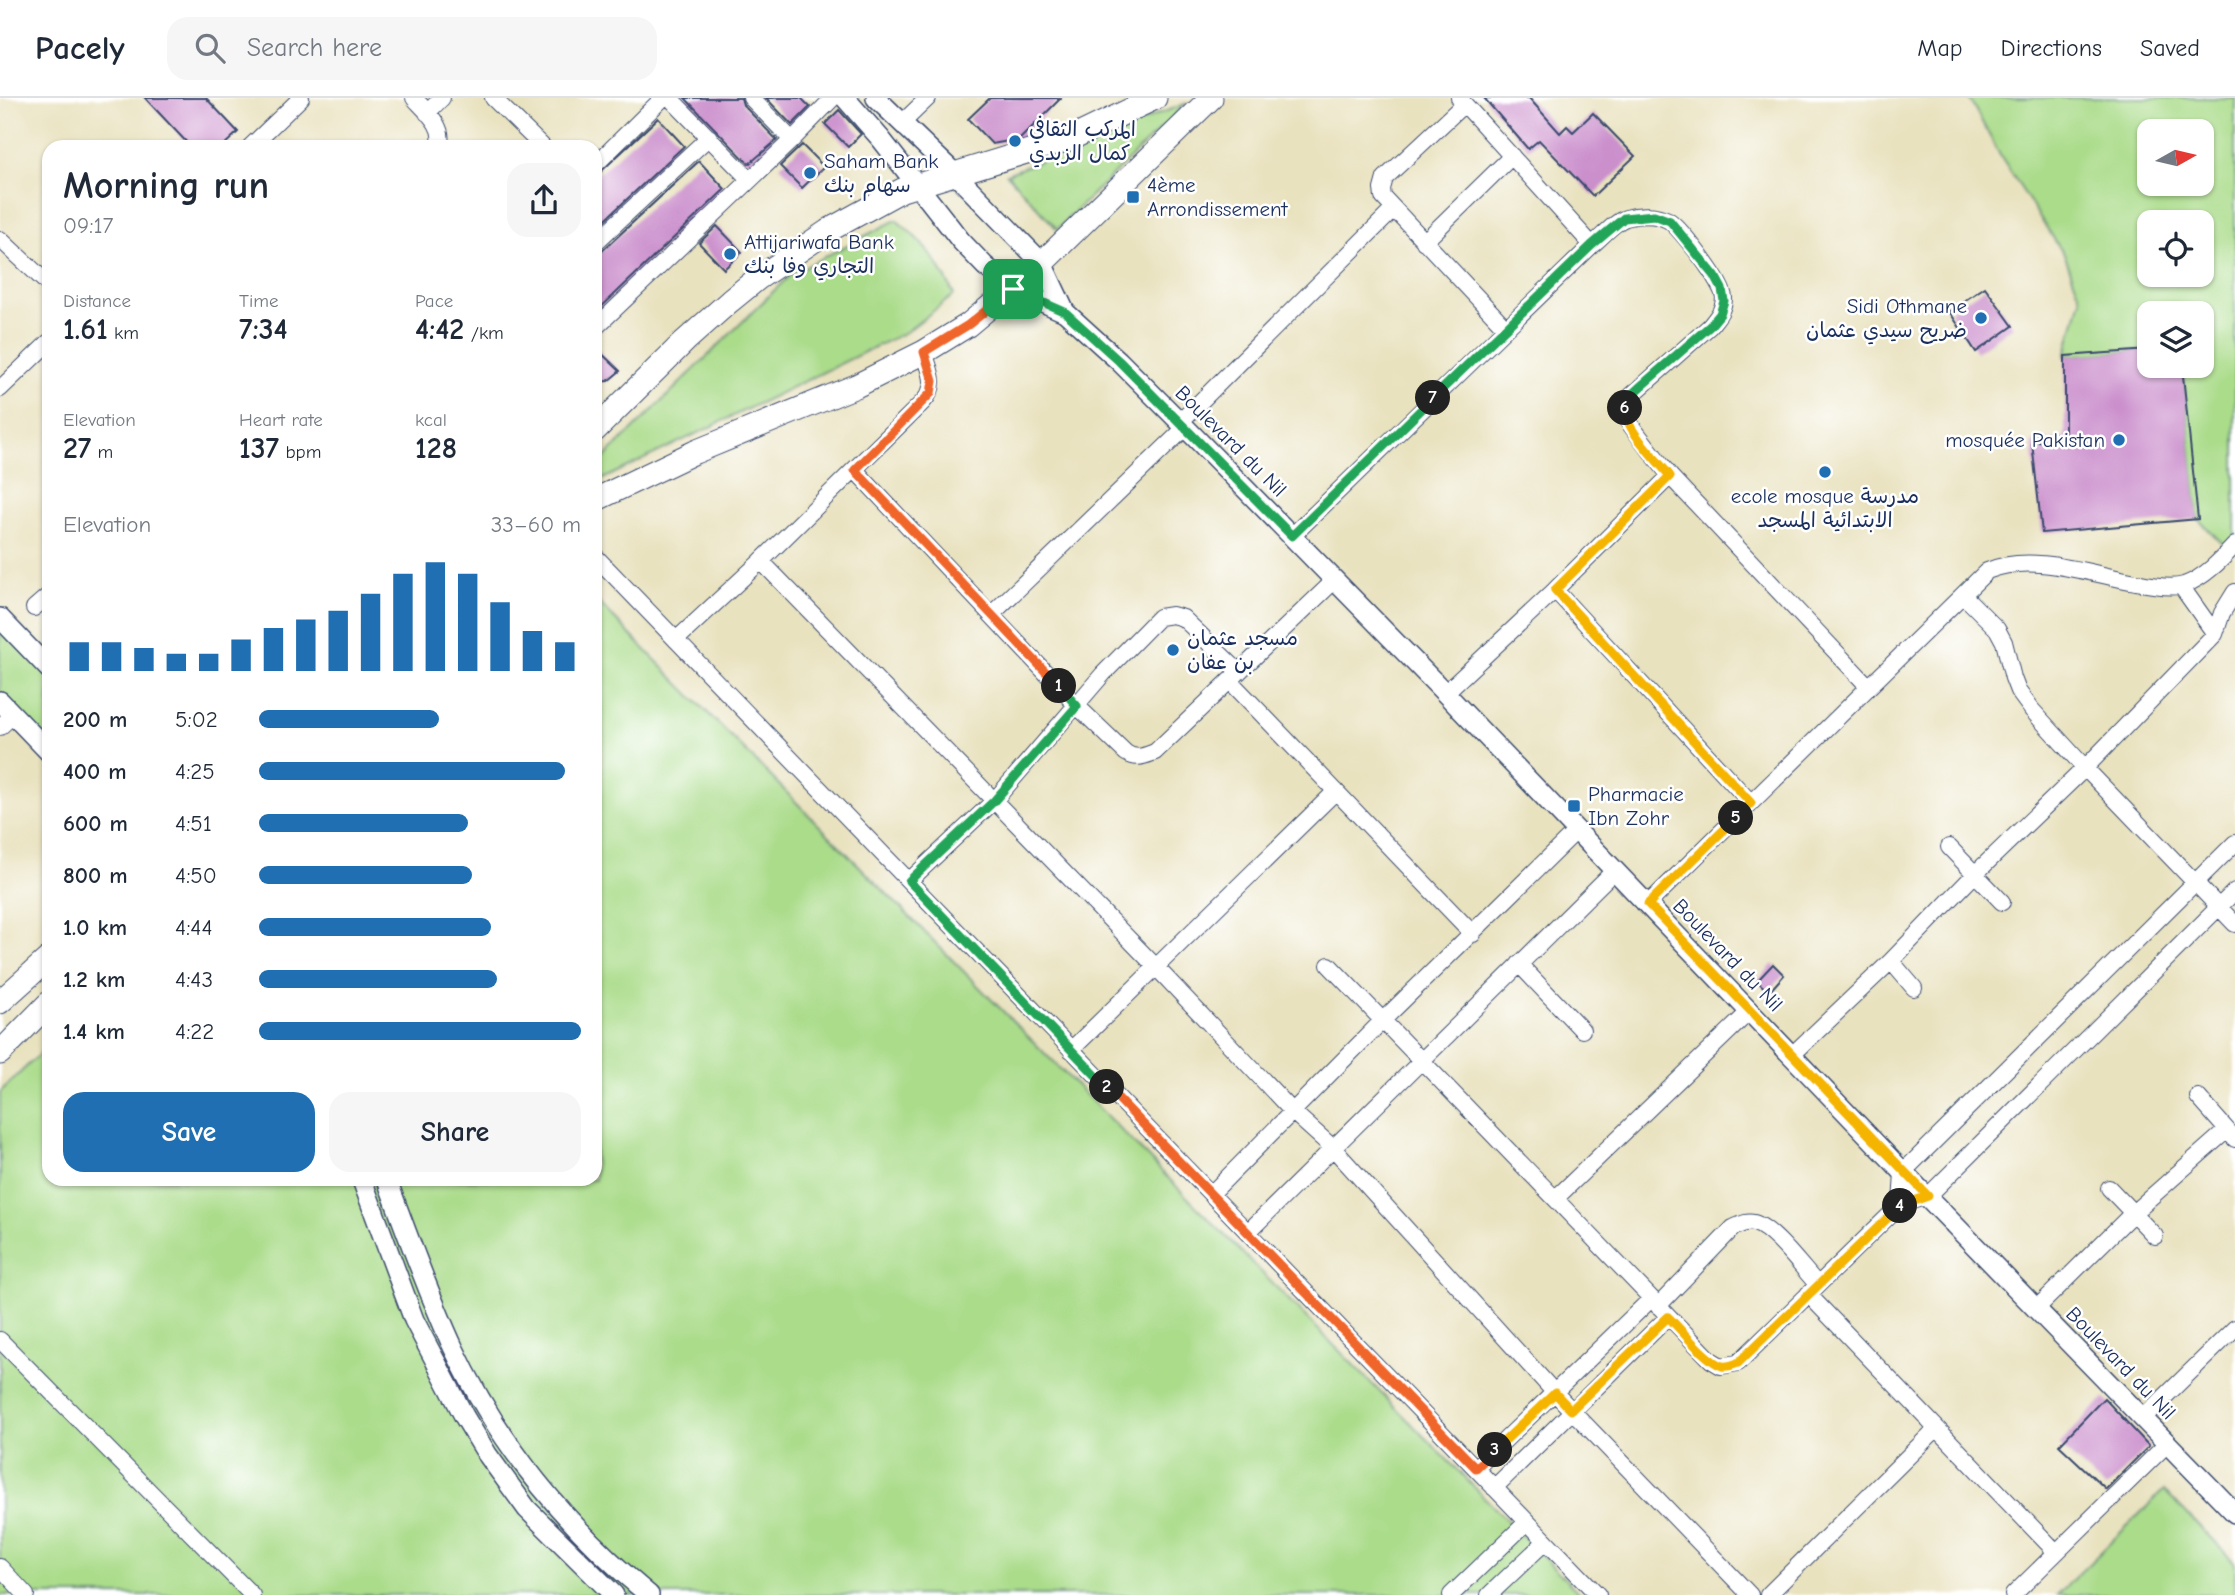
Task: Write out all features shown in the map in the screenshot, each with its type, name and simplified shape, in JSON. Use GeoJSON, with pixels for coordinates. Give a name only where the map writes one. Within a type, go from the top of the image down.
{"type":"FeatureCollection","features":[{"type":"Feature","properties":{"kind":"main road"},"geometry":{"type":"LineString","coordinates":[[602,417],[757,279],[831,229],[887,198],[918,185],[1072,138],[1155,98]]}},
{"type":"Feature","properties":{"kind":"main road"},"geometry":{"type":"LineString","coordinates":[[602,497],[695,452],[856,386],[924,352],[968,325],[1042,263],[1211,98]]}},
{"type":"Feature","properties":{"kind":"main road"},"geometry":{"type":"LineString","coordinates":[[0,1002],[42,964]]}},
{"type":"Feature","properties":{"kind":"main road"},"geometry":{"type":"LineString","coordinates":[[0,1053],[42,1010]]}},
{"type":"Feature","properties":{"kind":"street"},"geometry":{"type":"LineString","coordinates":[[414,98],[440,130],[441,140]]}},
{"type":"Feature","properties":{"kind":"street"},"geometry":{"type":"LineString","coordinates":[[427,113],[442,98]]}},
{"type":"Feature","properties":{"kind":"street"},"geometry":{"type":"LineString","coordinates":[[493,98],[536,140]]}},
{"type":"Feature","properties":{"kind":"street"},"geometry":{"type":"LineString","coordinates":[[602,158],[663,98]]}},
{"type":"Feature","properties":{"kind":"street"},"geometry":{"type":"LineString","coordinates":[[670,98],[750,180]]}},
{"type":"Feature","properties":{"kind":"street"},"geometry":{"type":"LineString","coordinates":[[751,98],[792,140]]}},
{"type":"Feature","properties":{"kind":"street"},"geometry":{"type":"LineString","coordinates":[[602,321],[833,98]]}},
{"type":"Feature","properties":{"kind":"street","name":"Boulevard du Nil"},"geometry":{"type":"LineString","coordinates":[[845,98],[881,139],[961,241],[985,266],[1013,289],[1065,312],[1119,361],[1445,693],[1903,1172],[2235,1513]]}},
{"type":"Feature","properties":{"kind":"street","name":"Boulevard du Nil"},"geometry":{"type":"LineString","coordinates":[[876,98],[1042,263],[1065,312]]}},
{"type":"Feature","properties":{"kind":"street"},"geometry":{"type":"LineString","coordinates":[[902,123],[928,98]]}},
{"type":"Feature","properties":{"kind":"street"},"geometry":{"type":"LineString","coordinates":[[256,140],[291,101]]}},
{"type":"Feature","properties":{"kind":"street"},"geometry":{"type":"LineString","coordinates":[[1505,327],[1383,197],[1385,178],[1461,101],[1592,245]]}},
{"type":"Feature","properties":{"kind":"street"},"geometry":{"type":"LineString","coordinates":[[602,236],[709,137]]}},
{"type":"Feature","properties":{"kind":"street"},"geometry":{"type":"LineString","coordinates":[[1424,242],[1512,156]]}},
{"type":"Feature","properties":{"kind":"street"},"geometry":{"type":"LineString","coordinates":[[993,613],[1183,425],[1394,209]]}},
{"type":"Feature","properties":{"kind":"street"},"geometry":{"type":"LineString","coordinates":[[1292,536],[1592,245],[1624,218],[1654,215],[1670,221],[1715,276],[1722,289],[1724,301],[1720,314],[1710,326],[1640,387],[1626,403],[1624,412],[1632,429],[1670,476],[1869,687]]}},
{"type":"Feature","properties":{"kind":"street"},"geometry":{"type":"LineString","coordinates":[[0,239],[42,278]]}},
{"type":"Feature","properties":{"kind":"street"},"geometry":{"type":"LineString","coordinates":[[0,389],[42,349]]}},
{"type":"Feature","properties":{"kind":"street"},"geometry":{"type":"LineString","coordinates":[[676,640],[855,470],[931,393],[933,381],[924,352]]}},
{"type":"Feature","properties":{"kind":"street"},"geometry":{"type":"LineString","coordinates":[[855,470],[993,613],[1077,706],[1126,753],[1141,757],[1155,752],[1335,580]]}},
{"type":"Feature","properties":{"kind":"street"},"geometry":{"type":"LineString","coordinates":[[1445,693],[1555,590],[1670,476]]}},
{"type":"Feature","properties":{"kind":"street"},"geometry":{"type":"LineString","coordinates":[[1648,904],[1987,571],[2024,563],[2147,584],[2181,586],[2197,579],[2235,545]]}},
{"type":"Feature","properties":{"kind":"street"},"geometry":{"type":"LineString","coordinates":[[761,561],[1156,967],[1293,1112],[1333,1148],[1555,1393],[1750,1595]]}},
{"type":"Feature","properties":{"kind":"street"},"geometry":{"type":"LineString","coordinates":[[602,563],[1598,1595]]}},
{"type":"Feature","properties":{"kind":"street"},"geometry":{"type":"LineString","coordinates":[[2181,586],[2215,634]]}},
{"type":"Feature","properties":{"kind":"street"},"geometry":{"type":"LineString","coordinates":[[1555,590],[1751,803]]}},
{"type":"Feature","properties":{"kind":"street"},"geometry":{"type":"LineString","coordinates":[[1792,1055],[1891,961],[1976,873],[2085,768],[2215,634],[2222,613],[2235,592]]}},
{"type":"Feature","properties":{"kind":"street"},"geometry":{"type":"LineString","coordinates":[[1963,596],[1997,629],[2004,642],[2018,691],[2032,710],[2235,923]]}},
{"type":"Feature","properties":{"kind":"street"},"geometry":{"type":"LineString","coordinates":[[34,608],[42,601]]}},
{"type":"Feature","properties":{"kind":"street"},"geometry":{"type":"LineString","coordinates":[[909,881],[994,801],[1102,674],[1159,617],[1172,615],[1183,618],[1336,791],[1473,934]]}},
{"type":"Feature","properties":{"kind":"street"},"geometry":{"type":"LineString","coordinates":[[0,618],[42,662]]}},
{"type":"Feature","properties":{"kind":"street"},"geometry":{"type":"LineString","coordinates":[[4,714],[42,746]]}},
{"type":"Feature","properties":{"kind":"street"},"geometry":{"type":"LineString","coordinates":[[1072,1050],[1336,791]]}},
{"type":"Feature","properties":{"kind":"street"},"geometry":{"type":"LineString","coordinates":[[1211,1194],[1577,830]]}},
{"type":"Feature","properties":{"kind":"street"},"geometry":{"type":"LineString","coordinates":[[1901,1204],[1903,1172],[2235,843]]}},
{"type":"Feature","properties":{"kind":"street"},"geometry":{"type":"LineString","coordinates":[[1949,847],[2001,901]]}},
{"type":"Feature","properties":{"kind":"street"},"geometry":{"type":"LineString","coordinates":[[1248,1232],[1615,870]]}},
{"type":"Feature","properties":{"kind":"street"},"geometry":{"type":"LineString","coordinates":[[1329,965],[1711,1360],[1721,1366],[1730,1366],[1749,1354],[1901,1204],[1928,1196],[2235,891]]}},
{"type":"Feature","properties":{"kind":"street"},"geometry":{"type":"LineString","coordinates":[[1891,961],[1914,988]]}},
{"type":"Feature","properties":{"kind":"street"},"geometry":{"type":"LineString","coordinates":[[1519,964],[1581,1030]]}},
{"type":"Feature","properties":{"kind":"street"},"geometry":{"type":"LineString","coordinates":[[1556,1198],[1750,1012]]}},
{"type":"Feature","properties":{"kind":"street"},"geometry":{"type":"LineString","coordinates":[[2037,1308],[2133,1213],[2231,1134],[2198,1097]]}},
{"type":"Feature","properties":{"kind":"street"},"geometry":{"type":"LineString","coordinates":[[364,1186],[414,1320],[487,1454],[527,1508],[614,1595]]}},
{"type":"Feature","properties":{"kind":"street"},"geometry":{"type":"LineString","coordinates":[[389,1186],[434,1305],[460,1361],[500,1432],[561,1512],[649,1595]]}},
{"type":"Feature","properties":{"kind":"street"},"geometry":{"type":"LineString","coordinates":[[2109,1188],[2155,1236]]}},
{"type":"Feature","properties":{"kind":"street"},"geometry":{"type":"LineString","coordinates":[[1494,1488],[1571,1410],[1659,1307],[1733,1228],[1745,1222],[1757,1224],[1769,1233],[1812,1289],[1936,1429],[2056,1552]]}},
{"type":"Feature","properties":{"kind":"street"},"geometry":{"type":"LineString","coordinates":[[1476,1468],[1555,1393],[1659,1307]]}},
{"type":"Feature","properties":{"kind":"street"},"geometry":{"type":"LineString","coordinates":[[2143,1418],[2235,1328]]}},
{"type":"Feature","properties":{"kind":"street"},"geometry":{"type":"LineString","coordinates":[[0,1340],[252,1595]]}},
{"type":"Feature","properties":{"kind":"street"},"geometry":{"type":"LineString","coordinates":[[1768,1595],[1936,1429]]}},
{"type":"Feature","properties":{"kind":"street"},"geometry":{"type":"LineString","coordinates":[[2013,1595],[2168,1443]]}},
{"type":"Feature","properties":{"kind":"street"},"geometry":{"type":"LineString","coordinates":[[1451,1595],[1527,1522]]}},
{"type":"Feature","properties":{"kind":"street"},"geometry":{"type":"LineString","coordinates":[[1489,1595],[1546,1541]]}},
{"type":"Feature","properties":{"kind":"street"},"geometry":{"type":"LineString","coordinates":[[0,1567],[26,1595]]}},
{"type":"Feature","properties":{"kind":"green space"},"geometry":{"type":"Polygon","coordinates":[[[1969,98],[2235,98],[2235,546],[2230,551],[2198,519],[2183,378],[2214,378],[2214,301],[2137,301],[2137,351],[2065,356],[2081,299],[2065,256],[2002,159],[1969,98]]]}},
{"type":"Feature","properties":{"kind":"green space"},"geometry":{"type":"Polygon","coordinates":[[[1187,103],[1057,229],[1007,174],[1187,103]]]}},
{"type":"Feature","properties":{"kind":"green space"},"geometry":{"type":"Polygon","coordinates":[[[896,220],[930,254],[954,295],[906,332],[602,480],[602,460],[791,274],[896,220]]]}},
{"type":"Feature","properties":{"kind":"green space"},"geometry":{"type":"Polygon","coordinates":[[[602,606],[1581,1595],[0,1595],[0,1092],[42,1052],[42,1186],[602,1186],[602,606]]]}},
{"type":"Feature","properties":{"kind":"green space"},"geometry":{"type":"Polygon","coordinates":[[[0,618],[42,662],[42,745],[0,701],[0,618]]]}},
{"type":"Feature","properties":{"kind":"green space"},"geometry":{"type":"Polygon","coordinates":[[[2164,1490],[2235,1563],[2235,1595],[2057,1595],[2164,1490]]]}},
{"type":"Feature","properties":{"kind":"building"},"geometry":{"type":"Polygon","coordinates":[[[145,98],[206,98],[238,132],[229,140],[184,140],[145,98]]]}},
{"type":"Feature","properties":{"kind":"building"},"geometry":{"type":"Polygon","coordinates":[[[685,98],[741,98],[743,105],[777,140],[749,164],[685,98]]]}},
{"type":"Feature","properties":{"kind":"building"},"geometry":{"type":"Polygon","coordinates":[[[766,98],[801,98],[810,107],[792,125],[766,98]]]}},
{"type":"Feature","properties":{"kind":"building"},"geometry":{"type":"Polygon","coordinates":[[[990,98],[1061,98],[1020,139],[992,144],[968,119],[990,98]]]}},
{"type":"Feature","properties":{"kind":"building"},"geometry":{"type":"Polygon","coordinates":[[[1484,98],[1529,98],[1560,133],[1567,126],[1573,132],[1593,113],[1635,156],[1593,196],[1539,140],[1528,149],[1484,98]]]}},
{"type":"Feature","properties":{"kind":"building"},"geometry":{"type":"Polygon","coordinates":[[[839,110],[861,134],[848,147],[825,124],[839,110]]]}},
{"type":"Feature","properties":{"kind":"building"},"geometry":{"type":"Polygon","coordinates":[[[658,118],[684,146],[602,222],[602,170],[658,118]]]}},
{"type":"Feature","properties":{"kind":"building"},"geometry":{"type":"Polygon","coordinates":[[[802,145],[824,167],[802,188],[780,166],[802,145]]]}},
{"type":"Feature","properties":{"kind":"building"},"geometry":{"type":"Polygon","coordinates":[[[699,161],[725,189],[602,306],[602,251],[699,161]]]}},
{"type":"Feature","properties":{"kind":"building"},"geometry":{"type":"Polygon","coordinates":[[[717,226],[742,252],[724,269],[699,243],[717,226]]]}},
{"type":"Feature","properties":{"kind":"building","name":"Sidi Othmane ضريح سيدي عثمان"},"geometry":{"type":"Polygon","coordinates":[[[1985,287],[2013,326],[1976,352],[1949,311],[1985,287]]]}},
{"type":"Feature","properties":{"kind":"building","name":"mosquée Pakistan"},"geometry":{"type":"Polygon","coordinates":[[[2137,351],[2137,378],[2183,378],[2198,519],[2042,533],[2032,442],[2065,438],[2065,356],[2137,351]]]}},
{"type":"Feature","properties":{"kind":"building"},"geometry":{"type":"Polygon","coordinates":[[[602,354],[620,371],[608,381],[602,381],[602,354]]]}},
{"type":"Feature","properties":{"kind":"building"},"geometry":{"type":"Polygon","coordinates":[[[1773,964],[1784,975],[1769,992],[1757,981],[1773,964]]]}},
{"type":"Feature","properties":{"kind":"building"},"geometry":{"type":"Polygon","coordinates":[[[2104,1398],[2149,1446],[2106,1489],[2059,1445],[2104,1398]]]}},
{"type":"Feature","properties":{"kind":"place","name":"المركب الثقافي كمال الزبدي"},"geometry":{"type":"Point","coordinates":[1015,141]}},
{"type":"Feature","properties":{"kind":"place","name":"Saham Bank سهام بنك"},"geometry":{"type":"Point","coordinates":[810,173]}},
{"type":"Feature","properties":{"kind":"place","name":"4ème Arrondissement"},"geometry":{"type":"Point","coordinates":[1133,197]}},
{"type":"Feature","properties":{"kind":"place","name":"Attijariwafa Bank التجاري وفا بنك"},"geometry":{"type":"Point","coordinates":[730,254]}},
{"type":"Feature","properties":{"kind":"place","name":"Sidi Othmane ضريح سيدي عثمان"},"geometry":{"type":"Point","coordinates":[1981,318]}},
{"type":"Feature","properties":{"kind":"place","name":"mosquée Pakistan"},"geometry":{"type":"Point","coordinates":[2119,440]}},
{"type":"Feature","properties":{"kind":"place","name":"ecole mosque مدرسة الابتدائية المسجد"},"geometry":{"type":"Point","coordinates":[1825,472]}},
{"type":"Feature","properties":{"kind":"place","name":"مسجد عثمان بن عفان"},"geometry":{"type":"Point","coordinates":[1173,650]}},
{"type":"Feature","properties":{"kind":"place","name":"Pharmacie Ibn Zohr"},"geometry":{"type":"Point","coordinates":[1574,806]}},
{"type":"Feature","properties":{"kind":"route"},"geometry":{"type":"LineString","coordinates":[[1654,215],[1670,221],[1715,276],[1722,289],[1724,301],[1720,314],[1710,326],[1630,396],[1626,403],[1624,412],[1632,429],[1670,476],[1555,590],[1751,803],[1648,904],[1928,1196],[1901,1204],[1738,1363],[1721,1366],[1711,1360],[1668,1317],[1571,1410],[1555,1393],[1476,1468],[909,881],[994,801],[1077,706],[993,613],[855,470],[931,393],[933,381],[924,352],[968,325],[1013,289],[1065,312],[1119,361],[1292,536],[1505,327],[1624,218],[1654,215]]}}]}
